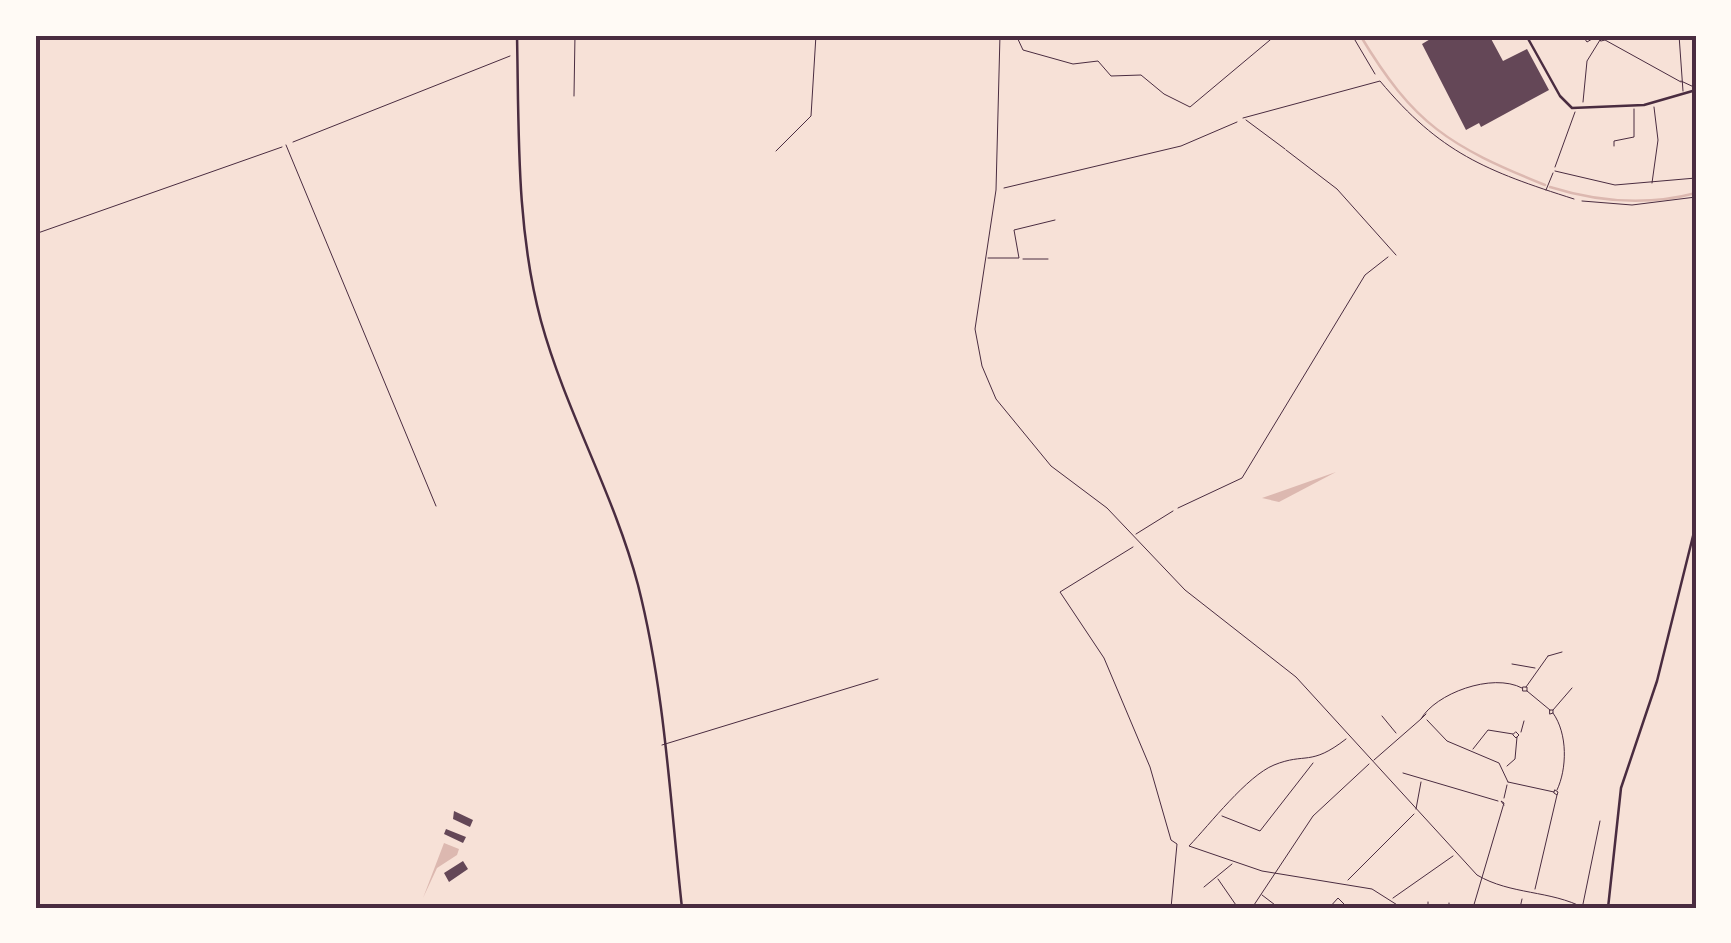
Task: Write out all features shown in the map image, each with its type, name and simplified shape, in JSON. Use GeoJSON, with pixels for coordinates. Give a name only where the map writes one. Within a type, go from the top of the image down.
{"type":"FeatureCollection","features":[{"type":"Feature","properties":{"kind":"main road"},"geometry":{"type":"LineString","coordinates":[[517,35],[521,204],[534,291],[546,337],[608,490],[635,574],[655,661],[682,908]]}},
{"type":"Feature","properties":{"kind":"main road"},"geometry":{"type":"LineString","coordinates":[[1526,35],[1569,107],[1653,104],[1696,90]]}},
{"type":"Feature","properties":{"kind":"main road"},"geometry":{"type":"LineString","coordinates":[[1608,908],[1623,780],[1666,648],[1696,524]]}},
{"type":"Feature","properties":{"kind":"street"},"geometry":{"type":"LineString","coordinates":[[574,96],[575,35]]}},
{"type":"Feature","properties":{"kind":"street"},"geometry":{"type":"LineString","coordinates":[[1000,35],[996,190],[976,329],[990,389],[1017,430],[1171,576],[1288,670],[1455,854],[1484,879],[1583,907],[1600,821]]}},
{"type":"Feature","properties":{"kind":"street"},"geometry":{"type":"LineString","coordinates":[[1582,35],[1587,42],[1603,37],[1696,90]]}},
{"type":"Feature","properties":{"kind":"street"},"geometry":{"type":"LineString","coordinates":[[1679,35],[1684,94]]}},
{"type":"Feature","properties":{"kind":"street"},"geometry":{"type":"LineString","coordinates":[[1583,102],[1588,61],[1603,37]]}},
{"type":"Feature","properties":{"kind":"street"},"geometry":{"type":"LineString","coordinates":[[1243,118],[1380,81],[1411,119],[1439,142],[1485,167],[1574,199]]}},
{"type":"Feature","properties":{"kind":"street"},"geometry":{"type":"LineString","coordinates":[[1652,184],[1658,140],[1653,104]]}},
{"type":"Feature","properties":{"kind":"street"},"geometry":{"type":"LineString","coordinates":[[1614,146],[1614,141],[1634,137],[1634,106]]}},
{"type":"Feature","properties":{"kind":"street"},"geometry":{"type":"LineString","coordinates":[[1547,188],[1576,109]]}},
{"type":"Feature","properties":{"kind":"street"},"geometry":{"type":"LineString","coordinates":[[1243,118],[1337,190],[1396,255]]}},
{"type":"Feature","properties":{"kind":"street"},"geometry":{"type":"LineString","coordinates":[[286,145],[436,506]]}},
{"type":"Feature","properties":{"kind":"street"},"geometry":{"type":"LineString","coordinates":[[1555,171],[1598,183],[1652,184],[1696,178]]}},
{"type":"Feature","properties":{"kind":"street"},"geometry":{"type":"LineString","coordinates":[[1020,258],[1014,230],[1055,220]]}},
{"type":"Feature","properties":{"kind":"street"},"geometry":{"type":"LineString","coordinates":[[984,258],[1048,260]]}},
{"type":"Feature","properties":{"kind":"street"},"geometry":{"type":"LineString","coordinates":[[1133,536],[1173,511]]}},
{"type":"Feature","properties":{"kind":"street"},"geometry":{"type":"LineString","coordinates":[[1525,688],[1548,656],[1562,652]]}},
{"type":"Feature","properties":{"kind":"street"},"geometry":{"type":"LineString","coordinates":[[1512,664],[1538,670]]}},
{"type":"Feature","properties":{"kind":"street"},"geometry":{"type":"LineString","coordinates":[[664,745],[878,679]]}},
{"type":"Feature","properties":{"kind":"street"},"geometry":{"type":"LineString","coordinates":[[1252,908],[1313,816],[1398,735],[1426,717],[1449,694],[1469,686],[1512,683],[1525,688],[1552,711],[1563,735],[1564,767],[1534,892]]}},
{"type":"Feature","properties":{"kind":"street"},"geometry":{"type":"LineString","coordinates":[[1552,711],[1572,688]]}},
{"type":"Feature","properties":{"kind":"street"},"geometry":{"type":"LineString","coordinates":[[1382,716],[1398,735]]}},
{"type":"Feature","properties":{"kind":"street"},"geometry":{"type":"LineString","coordinates":[[1426,717],[1447,741],[1504,768],[1508,782],[1474,908]]}},
{"type":"Feature","properties":{"kind":"street"},"geometry":{"type":"LineString","coordinates":[[1504,768],[1516,759],[1524,721]]}},
{"type":"Feature","properties":{"kind":"street"},"geometry":{"type":"LineString","coordinates":[[1472,750],[1488,730],[1518,736]]}},
{"type":"Feature","properties":{"kind":"street"},"geometry":{"type":"LineString","coordinates":[[1220,816],[1260,831],[1313,759],[1347,738]]}},
{"type":"Feature","properties":{"kind":"street"},"geometry":{"type":"LineString","coordinates":[[1313,759],[1271,766],[1223,807],[1220,816],[1189,846],[1277,874],[1378,891],[1402,908]]}},
{"type":"Feature","properties":{"kind":"street"},"geometry":{"type":"LineString","coordinates":[[1403,773],[1503,803]]}},
{"type":"Feature","properties":{"kind":"street"},"geometry":{"type":"LineString","coordinates":[[1348,883],[1373,851],[1415,811],[1422,779]]}},
{"type":"Feature","properties":{"kind":"street"},"geometry":{"type":"LineString","coordinates":[[1508,782],[1556,792]]}},
{"type":"Feature","properties":{"kind":"street"},"geometry":{"type":"LineString","coordinates":[[1385,908],[1455,854]]}},
{"type":"Feature","properties":{"kind":"street"},"geometry":{"type":"LineString","coordinates":[[1204,887],[1233,861]]}},
{"type":"Feature","properties":{"kind":"street"},"geometry":{"type":"LineString","coordinates":[[1216,877],[1238,908]]}},
{"type":"Feature","properties":{"kind":"street"},"geometry":{"type":"LineString","coordinates":[[1262,895],[1279,908]]}},
{"type":"Feature","properties":{"kind":"street"},"geometry":{"type":"LineString","coordinates":[[1330,908],[1338,898],[1348,908]]}},
{"type":"Feature","properties":{"kind":"street"},"geometry":{"type":"LineString","coordinates":[[1520,908],[1522,899]]}},
{"type":"Feature","properties":{"kind":"street"},"geometry":{"type":"LineString","coordinates":[[1428,902],[1428,908]]}},
{"type":"Feature","properties":{"kind":"street"},"geometry":{"type":"LineString","coordinates":[[1449,908],[1450,903]]}},
{"type":"Feature","properties":{"kind":"path"},"geometry":{"type":"LineString","coordinates":[[776,151],[811,116],[816,35]]}},
{"type":"Feature","properties":{"kind":"path"},"geometry":{"type":"LineString","coordinates":[[1016,35],[1023,50],[1069,63],[1098,62],[1110,76],[1141,75],[1164,94],[1190,107],[1276,35]]}},
{"type":"Feature","properties":{"kind":"path"},"geometry":{"type":"LineString","coordinates":[[1352,35],[1380,81]]}},
{"type":"Feature","properties":{"kind":"path"},"geometry":{"type":"LineString","coordinates":[[35,234],[286,145],[518,53]]}},
{"type":"Feature","properties":{"kind":"path"},"geometry":{"type":"LineString","coordinates":[[996,190],[1182,146],[1243,118]]}},
{"type":"Feature","properties":{"kind":"path"},"geometry":{"type":"LineString","coordinates":[[1574,199],[1632,204],[1696,197]]}},
{"type":"Feature","properties":{"kind":"path"},"geometry":{"type":"LineString","coordinates":[[1173,511],[1242,478],[1369,269],[1396,255]]}},
{"type":"Feature","properties":{"kind":"path"},"geometry":{"type":"LineString","coordinates":[[1140,543],[1060,592],[1104,658],[1150,767],[1171,840],[1177,844],[1172,908]]}},
{"type":"Feature","properties":{"kind":"shaded area"},"geometry":{"type":"Polygon","coordinates":[[[1336,472],[1279,502],[1262,498],[1336,472]]]}},
{"type":"Feature","properties":{"kind":"shaded area"},"geometry":{"type":"Polygon","coordinates":[[[444,843],[459,849],[457,855],[437,868],[423,898],[444,843]]]}},
{"type":"Feature","properties":{"kind":"building"},"geometry":{"type":"Polygon","coordinates":[[[1437,35],[1489,35],[1503,61],[1527,49],[1549,90],[1481,127],[1479,123],[1466,130],[1422,44],[1437,35]]]}},
{"type":"Feature","properties":{"kind":"building"},"geometry":{"type":"Polygon","coordinates":[[[454,811],[473,820],[470,827],[453,819],[454,811]]]}},
{"type":"Feature","properties":{"kind":"building"},"geometry":{"type":"Polygon","coordinates":[[[446,829],[466,837],[463,843],[444,834],[446,829]]]}},
{"type":"Feature","properties":{"kind":"building"},"geometry":{"type":"Polygon","coordinates":[[[463,861],[468,869],[449,882],[444,873],[463,861]]]}},
{"type":"Feature","properties":{"kind":"waterway"},"geometry":{"type":"LineString","coordinates":[[1360,35],[1398,91],[1437,129],[1483,158],[1545,185]]}},
{"type":"Feature","properties":{"kind":"waterway"},"geometry":{"type":"LineString","coordinates":[[1550,187],[1623,200],[1659,200],[1696,193]]}}]}
